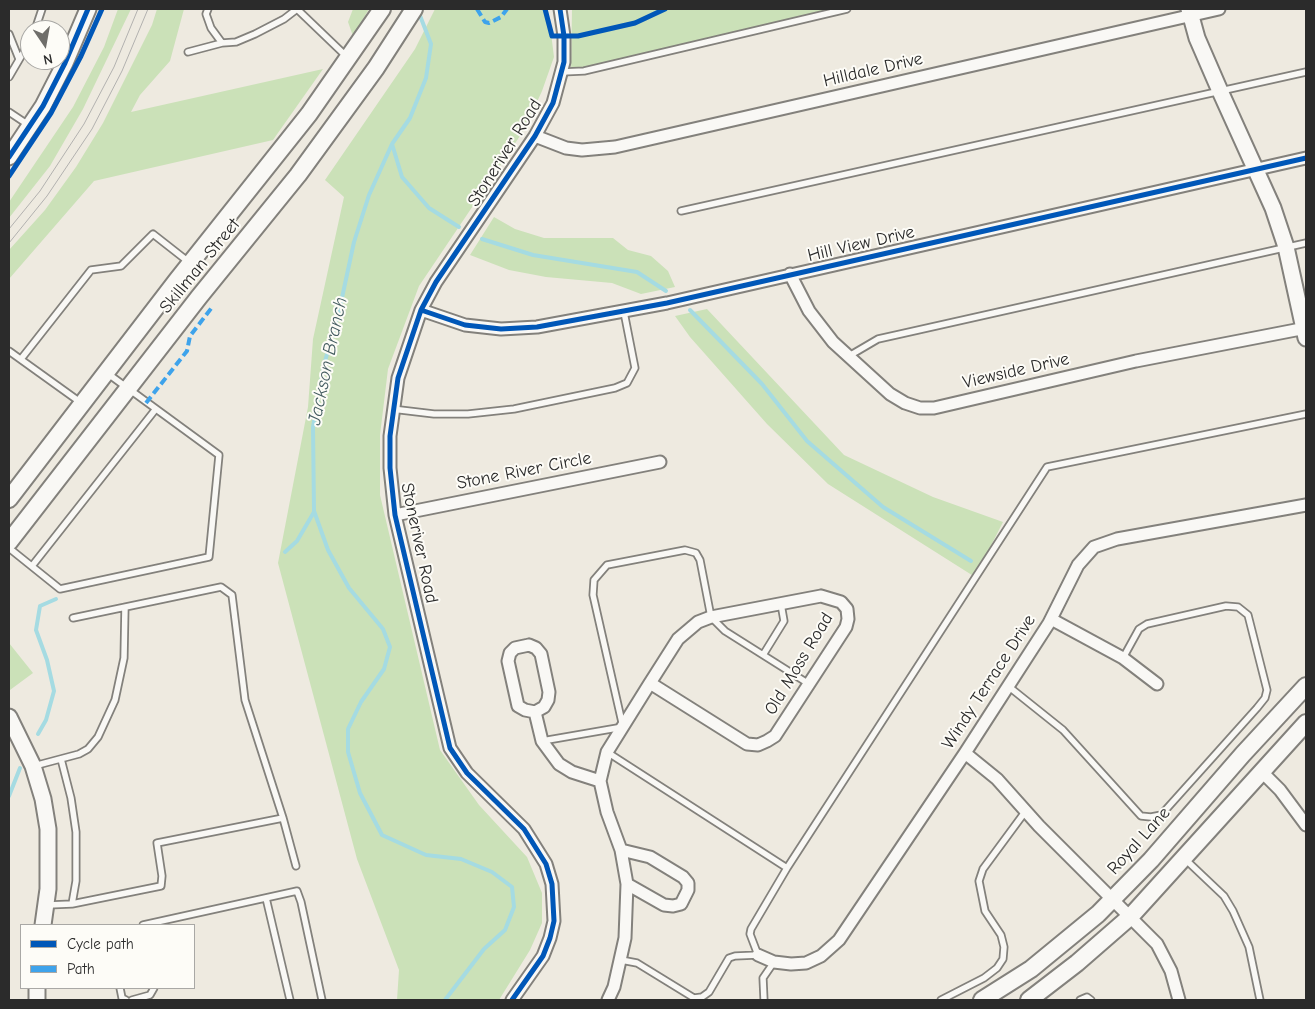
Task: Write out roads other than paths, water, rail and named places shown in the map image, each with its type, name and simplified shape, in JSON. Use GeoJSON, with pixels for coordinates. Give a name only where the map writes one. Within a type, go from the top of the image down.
{"type":"FeatureCollection","features":[{"type":"Feature","properties":{"kind":"main road","name":"Skillman Street"},"geometry":{"type":"LineString","coordinates":[[9,499],[309,114],[382,9]]}},
{"type":"Feature","properties":{"kind":"main road","name":"Skillman Street"},"geometry":{"type":"LineString","coordinates":[[9,542],[298,175],[359,91],[414,9]]}},
{"type":"Feature","properties":{"kind":"main road"},"geometry":{"type":"LineString","coordinates":[[224,222],[245,241]]}},
{"type":"Feature","properties":{"kind":"main road","name":"Royal Lane"},"geometry":{"type":"LineString","coordinates":[[982,1000],[1031,969],[1076,934],[1112,901],[1306,686]]}},
{"type":"Feature","properties":{"kind":"main road"},"geometry":{"type":"LineString","coordinates":[[1030,1000],[1078,963],[1131,916],[1185,859],[1306,723]]}},
{"type":"Feature","properties":{"kind":"street"},"geometry":{"type":"LineString","coordinates":[[9,157],[30,126],[65,63],[88,9]]}},
{"type":"Feature","properties":{"kind":"street","name":"Stoneriver Road"},"geometry":{"type":"LineString","coordinates":[[512,1000],[543,956],[550,938],[554,921],[552,884],[546,864],[524,829],[474,782],[457,761],[450,748],[395,515],[390,468],[392,409],[398,378],[421,310],[436,282],[535,136],[553,103],[562,72],[564,25],[560,9]]}},
{"type":"Feature","properties":{"kind":"street","name":"Hilldale Drive"},"geometry":{"type":"LineString","coordinates":[[535,136],[566,148],[582,150],[615,148],[1190,12],[1219,9]]}},
{"type":"Feature","properties":{"kind":"street"},"geometry":{"type":"LineString","coordinates":[[1190,12],[1220,91],[1273,208],[1286,247],[1306,332]]}},
{"type":"Feature","properties":{"kind":"street","name":"Hill View Drive"},"geometry":{"type":"LineString","coordinates":[[421,310],[465,325],[501,329],[537,327],[624,312],[1306,158]]}},
{"type":"Feature","properties":{"kind":"street","name":"Viewside Drive"},"geometry":{"type":"LineString","coordinates":[[790,274],[815,319],[833,342],[890,394],[905,403],[920,408],[934,408],[1136,362],[1306,332]]}},
{"type":"Feature","properties":{"kind":"street","name":"Stone River Circle"},"geometry":{"type":"LineString","coordinates":[[395,515],[660,462]]}},
{"type":"Feature","properties":{"kind":"street","name":"Windy Terrace Drive"},"geometry":{"type":"LineString","coordinates":[[758,956],[774,962],[806,963],[821,956],[839,940],[965,753],[1051,619],[1078,565],[1094,547],[1117,539],[1306,505]]}},
{"type":"Feature","properties":{"kind":"street","name":"Old Moss Road"},"geometry":{"type":"LineString","coordinates":[[608,1000],[614,987],[621,960],[627,911],[627,884],[621,850],[607,812],[600,781],[607,752],[650,683],[687,630],[711,617],[821,596],[841,602],[847,609],[848,620],[846,627],[775,736],[758,745],[747,744],[650,683]]}},
{"type":"Feature","properties":{"kind":"street"},"geometry":{"type":"LineString","coordinates":[[1051,619],[1123,658],[1157,684]]}},
{"type":"Feature","properties":{"kind":"street"},"geometry":{"type":"LineString","coordinates":[[528,645],[536,648],[541,654],[549,692],[548,700],[544,707],[535,712],[518,706],[508,661],[510,653],[515,648],[528,645]]}},
{"type":"Feature","properties":{"kind":"street"},"geometry":{"type":"LineString","coordinates":[[535,712],[542,741],[559,764],[572,772],[600,781]]}},
{"type":"Feature","properties":{"kind":"street"},"geometry":{"type":"LineString","coordinates":[[9,717],[33,766],[43,799],[48,829],[49,862],[46,905],[42,924]]}},
{"type":"Feature","properties":{"kind":"street"},"geometry":{"type":"LineString","coordinates":[[965,753],[997,779],[1025,812],[1157,944],[1164,955],[1179,1000]]}},
{"type":"Feature","properties":{"kind":"street"},"geometry":{"type":"LineString","coordinates":[[1262,772],[1280,790],[1305,822]]}},
{"type":"Feature","properties":{"kind":"street"},"geometry":{"type":"LineString","coordinates":[[621,850],[650,857],[683,878],[688,883],[688,890],[681,904],[673,906],[664,905],[627,884]]}},
{"type":"Feature","properties":{"kind":"lane"},"geometry":{"type":"LineString","coordinates":[[208,9],[206,14],[211,28],[222,43]]}},
{"type":"Feature","properties":{"kind":"lane"},"geometry":{"type":"LineString","coordinates":[[188,52],[222,43],[236,42],[284,19],[297,9],[349,59]]}},
{"type":"Feature","properties":{"kind":"lane"},"geometry":{"type":"LineString","coordinates":[[562,72],[584,71],[847,9]]}},
{"type":"Feature","properties":{"kind":"lane"},"geometry":{"type":"LineString","coordinates":[[9,34],[19,60],[9,77]]}},
{"type":"Feature","properties":{"kind":"lane"},"geometry":{"type":"LineString","coordinates":[[681,210],[1306,72]]}},
{"type":"Feature","properties":{"kind":"lane"},"geometry":{"type":"LineString","coordinates":[[9,112],[30,126]]}},
{"type":"Feature","properties":{"kind":"lane"},"geometry":{"type":"LineString","coordinates":[[21,359],[91,270],[121,266],[153,234],[191,263]]}},
{"type":"Feature","properties":{"kind":"lane"},"geometry":{"type":"LineString","coordinates":[[849,356],[878,339],[896,334],[1306,244]]}},
{"type":"Feature","properties":{"kind":"lane"},"geometry":{"type":"LineString","coordinates":[[392,409],[434,414],[468,414],[514,409],[615,388],[627,382],[635,368],[624,312]]}},
{"type":"Feature","properties":{"kind":"lane"},"geometry":{"type":"LineString","coordinates":[[9,351],[82,404]]}},
{"type":"Feature","properties":{"kind":"lane"},"geometry":{"type":"LineString","coordinates":[[9,548],[60,589],[209,557],[219,455],[106,373]]}},
{"type":"Feature","properties":{"kind":"lane"},"geometry":{"type":"LineString","coordinates":[[32,566],[155,410]]}},
{"type":"Feature","properties":{"kind":"lane"},"geometry":{"type":"LineString","coordinates":[[621,960],[638,963],[694,998],[702,997],[708,992],[729,958],[735,956],[758,956],[750,934],[751,929],[787,868],[1047,467],[1306,414]]}},
{"type":"Feature","properties":{"kind":"lane"},"geometry":{"type":"LineString","coordinates":[[542,741],[623,727],[592,595],[594,580],[607,565],[685,550],[696,553],[700,560],[711,617],[725,630],[809,684]]}},
{"type":"Feature","properties":{"kind":"lane"},"geometry":{"type":"LineString","coordinates":[[73,618],[221,587],[232,595],[245,700],[283,818],[296,866]]}},
{"type":"Feature","properties":{"kind":"lane"},"geometry":{"type":"LineString","coordinates":[[763,655],[784,621],[781,604]]}},
{"type":"Feature","properties":{"kind":"lane"},"geometry":{"type":"LineString","coordinates":[[1008,686],[1062,730],[1141,816],[1151,818],[1161,815],[1257,708],[1265,698],[1267,690],[1248,615],[1238,606],[1226,606],[1146,624],[1139,630],[1123,658]]}},
{"type":"Feature","properties":{"kind":"lane"},"geometry":{"type":"LineString","coordinates":[[33,766],[61,759],[88,749],[98,737],[115,700],[124,658],[125,607]]}},
{"type":"Feature","properties":{"kind":"lane"},"geometry":{"type":"LineString","coordinates":[[607,752],[787,868]]}},
{"type":"Feature","properties":{"kind":"lane"},"geometry":{"type":"LineString","coordinates":[[61,759],[71,798],[76,832],[76,881],[72,904]]}},
{"type":"Feature","properties":{"kind":"lane"},"geometry":{"type":"LineString","coordinates":[[941,1000],[984,978],[997,968],[1003,959],[1004,947],[1001,935],[985,911],[979,882],[983,869],[1025,812]]}},
{"type":"Feature","properties":{"kind":"lane"},"geometry":{"type":"LineString","coordinates":[[46,905],[72,904],[160,886],[162,876],[156,842],[283,818]]}},
{"type":"Feature","properties":{"kind":"lane"},"geometry":{"type":"LineString","coordinates":[[1185,859],[1224,896],[1234,911],[1249,947],[1260,1000]]}},
{"type":"Feature","properties":{"kind":"lane"},"geometry":{"type":"LineString","coordinates":[[148,924],[297,891],[322,1000]]}},
{"type":"Feature","properties":{"kind":"lane"},"geometry":{"type":"LineString","coordinates":[[266,898],[290,1000]]}},
{"type":"Feature","properties":{"kind":"lane"},"geometry":{"type":"LineString","coordinates":[[764,1000],[763,978],[774,962]]}},
{"type":"Feature","properties":{"kind":"lane"},"geometry":{"type":"LineString","coordinates":[[120,989],[122,998],[126,1000]]}},
{"type":"Feature","properties":{"kind":"lane"},"geometry":{"type":"LineString","coordinates":[[132,1000],[150,996],[154,989]]}},
{"type":"Feature","properties":{"kind":"lane"},"geometry":{"type":"LineString","coordinates":[[1080,1000],[1087,997],[1091,1000]]}},
{"type":"Feature","properties":{"kind":"waterway","name":"Jackson Branch"},"geometry":{"type":"LineString","coordinates":[[419,13],[431,44],[426,78],[410,118],[392,144],[369,195],[354,242],[340,307],[324,365],[313,427],[314,511],[328,550],[349,588],[383,629],[390,647],[384,669],[361,702],[348,729],[348,752],[360,793],[382,835],[426,855],[461,859],[492,872],[512,887],[514,907],[505,930],[484,949],[445,1000]]}},
{"type":"Feature","properties":{"kind":"waterway"},"geometry":{"type":"LineString","coordinates":[[392,144],[402,177],[429,208],[459,227]]}},
{"type":"Feature","properties":{"kind":"waterway"},"geometry":{"type":"LineString","coordinates":[[482,239],[533,255],[637,272],[666,291]]}},
{"type":"Feature","properties":{"kind":"waterway"},"geometry":{"type":"LineString","coordinates":[[690,310],[762,384],[807,441],[883,507],[971,561]]}},
{"type":"Feature","properties":{"kind":"waterway"},"geometry":{"type":"LineString","coordinates":[[285,552],[297,541],[314,512]]}},
{"type":"Feature","properties":{"kind":"waterway"},"geometry":{"type":"LineString","coordinates":[[38,734],[46,720],[54,691],[47,660],[36,630],[40,606],[56,599]]}},
{"type":"Feature","properties":{"kind":"waterway"},"geometry":{"type":"LineString","coordinates":[[9,796],[20,768]]}},
{"type":"Feature","properties":{"kind":"tram line"},"geometry":{"type":"LineString","coordinates":[[9,229],[40,191],[84,124],[114,67],[138,9]]}},
{"type":"Feature","properties":{"kind":"tram line"},"geometry":{"type":"LineString","coordinates":[[9,243],[47,196],[92,129],[122,71],[148,9]]}}]}
